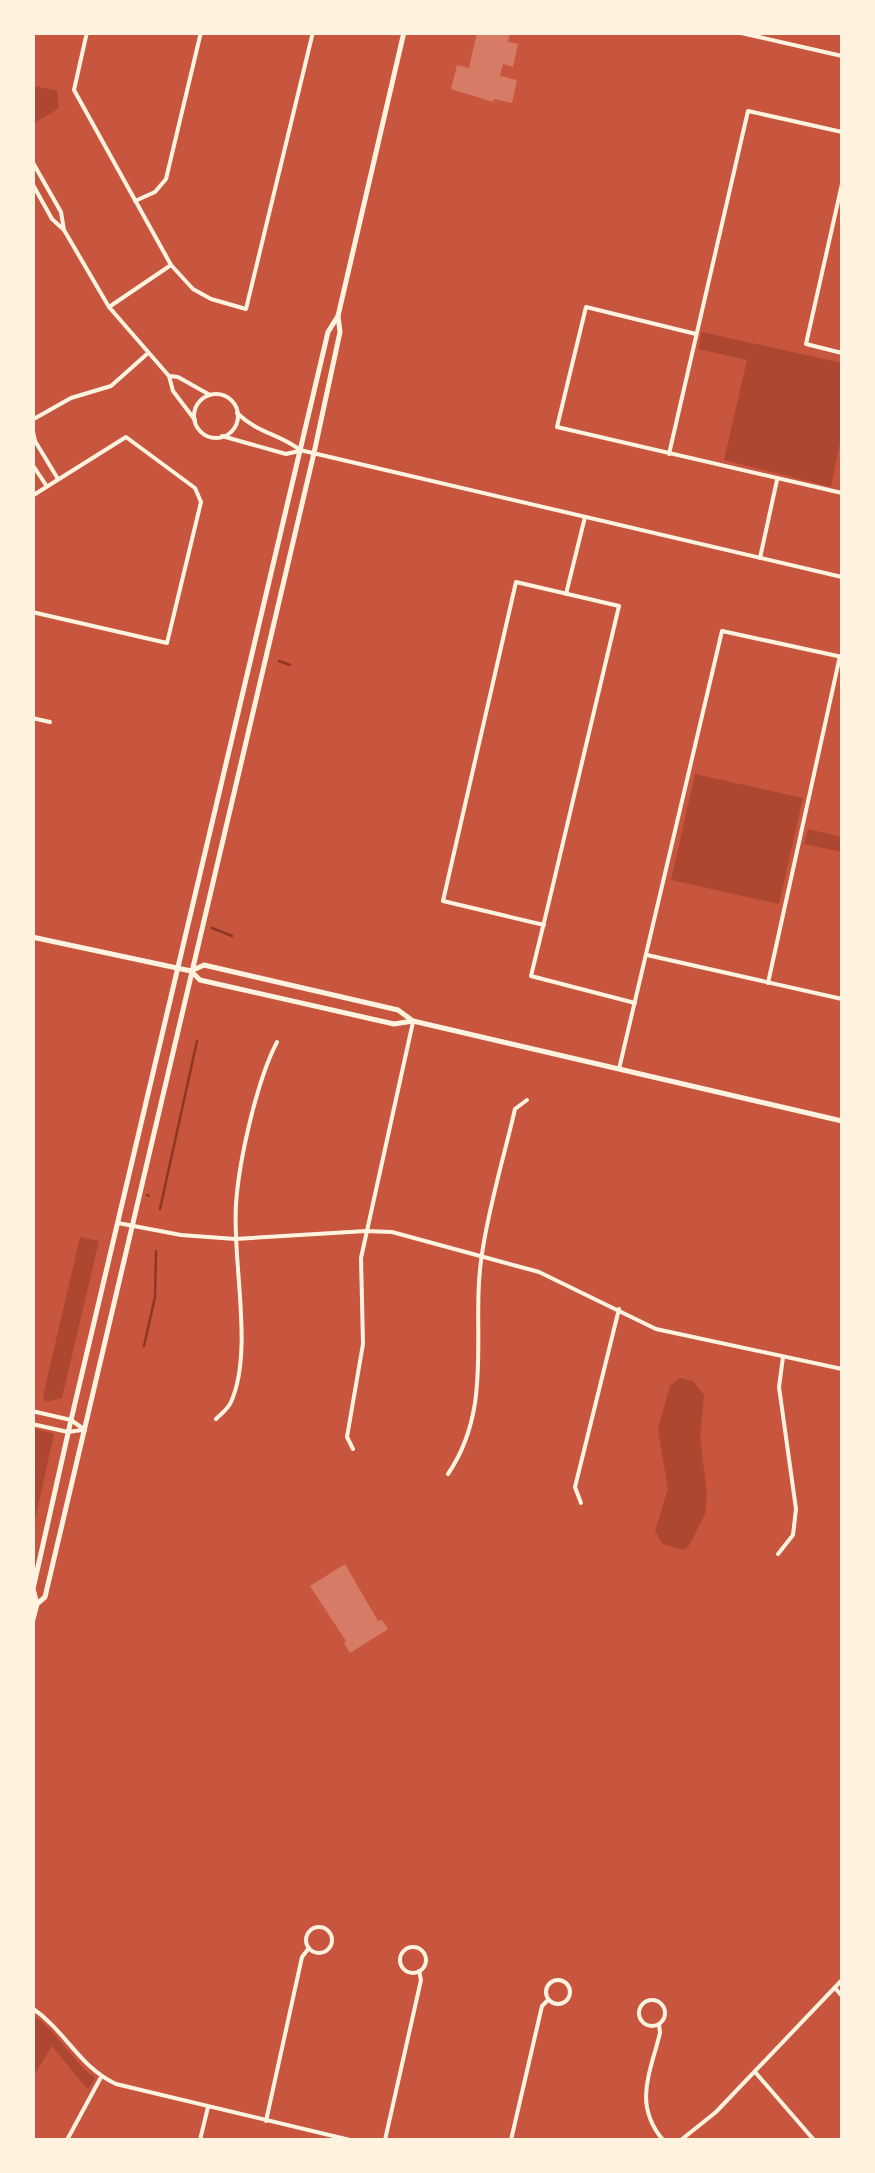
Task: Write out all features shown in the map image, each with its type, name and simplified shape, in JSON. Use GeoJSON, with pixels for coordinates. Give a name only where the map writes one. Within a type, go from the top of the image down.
{"type":"FeatureCollection","features":[{"type":"Feature","properties":{"kind":"main road"},"geometry":{"type":"LineString","coordinates":[[32,1623],[37,1604],[33,1589],[68,1432],[328,332],[338,316],[404,32]]}},
{"type":"Feature","properties":{"kind":"main road"},"geometry":{"type":"LineString","coordinates":[[37,1604],[46,1596],[314,453],[340,332],[338,316]]}},
{"type":"Feature","properties":{"kind":"main road"},"geometry":{"type":"LineString","coordinates":[[32,936],[192,971],[200,980],[394,1024],[413,1020]]}},
{"type":"Feature","properties":{"kind":"main road"},"geometry":{"type":"LineString","coordinates":[[192,971],[204,965],[222,969],[398,1010],[413,1020],[842,1121]]}},
{"type":"Feature","properties":{"kind":"street"},"geometry":{"type":"LineString","coordinates":[[87,32],[74,90],[171,265],[193,289],[210,300],[246,310],[313,32]]}},
{"type":"Feature","properties":{"kind":"street"},"geometry":{"type":"LineString","coordinates":[[135,201],[154,192],[166,180],[201,32]]}},
{"type":"Feature","properties":{"kind":"street"},"geometry":{"type":"LineString","coordinates":[[737,32],[842,56]]}},
{"type":"Feature","properties":{"kind":"street"},"geometry":{"type":"LineString","coordinates":[[669,454],[748,111],[842,132]]}},
{"type":"Feature","properties":{"kind":"street"},"geometry":{"type":"LineString","coordinates":[[32,161],[61,212],[64,230]]}},
{"type":"Feature","properties":{"kind":"street"},"geometry":{"type":"LineString","coordinates":[[32,183],[109,307],[169,376],[173,392],[204,434],[286,454],[300,450],[314,453],[842,577]]}},
{"type":"Feature","properties":{"kind":"street"},"geometry":{"type":"LineString","coordinates":[[842,184],[806,344],[842,353]]}},
{"type":"Feature","properties":{"kind":"street"},"geometry":{"type":"LineString","coordinates":[[109,307],[171,265]]}},
{"type":"Feature","properties":{"kind":"street"},"geometry":{"type":"LineString","coordinates":[[696,334],[586,307],[558,427],[842,493]]}},
{"type":"Feature","properties":{"kind":"street"},"geometry":{"type":"LineString","coordinates":[[58,479],[35,442],[32,424],[71,398],[110,386],[148,354]]}},
{"type":"Feature","properties":{"kind":"street"},"geometry":{"type":"LineString","coordinates":[[169,376],[228,398],[260,432],[290,441],[300,450]]}},
{"type":"Feature","properties":{"kind":"street"},"geometry":{"type":"LineString","coordinates":[[194,420],[196,407],[210,394]]}},
{"type":"Feature","properties":{"kind":"street"},"geometry":{"type":"LineString","coordinates":[[222,436],[234,428],[238,413]]}},
{"type":"Feature","properties":{"kind":"street"},"geometry":{"type":"LineString","coordinates":[[32,496],[126,437],[194,488],[200,502],[167,643],[32,612]]}},
{"type":"Feature","properties":{"kind":"street"},"geometry":{"type":"LineString","coordinates":[[32,464],[46,486]]}},
{"type":"Feature","properties":{"kind":"street"},"geometry":{"type":"LineString","coordinates":[[760,558],[777,479]]}},
{"type":"Feature","properties":{"kind":"street"},"geometry":{"type":"LineString","coordinates":[[566,594],[585,517]]}},
{"type":"Feature","properties":{"kind":"street"},"geometry":{"type":"LineString","coordinates":[[544,925],[443,901],[516,582],[619,606],[544,925],[532,976],[635,1004]]}},
{"type":"Feature","properties":{"kind":"street"},"geometry":{"type":"LineString","coordinates":[[619,1069],[722,631],[841,657],[768,982]]}},
{"type":"Feature","properties":{"kind":"street"},"geometry":{"type":"LineString","coordinates":[[32,718],[50,722]]}},
{"type":"Feature","properties":{"kind":"street"},"geometry":{"type":"LineString","coordinates":[[646,954],[842,999]]}},
{"type":"Feature","properties":{"kind":"street"},"geometry":{"type":"LineString","coordinates":[[353,1449],[347,1438],[363,1344],[360,1258],[413,1020]]}},
{"type":"Feature","properties":{"kind":"street"},"geometry":{"type":"LineString","coordinates":[[216,1420],[230,1405],[241,1353],[235,1240],[239,1178],[267,1061],[278,1042]]}},
{"type":"Feature","properties":{"kind":"street"},"geometry":{"type":"LineString","coordinates":[[448,1474],[462,1453],[477,1387],[481,1256],[515,1109],[528,1100]]}},
{"type":"Feature","properties":{"kind":"street"},"geometry":{"type":"LineString","coordinates":[[118,1222],[181,1236],[235,1240],[392,1232],[539,1272],[656,1328],[842,1369]]}},
{"type":"Feature","properties":{"kind":"street"},"geometry":{"type":"LineString","coordinates":[[581,1503],[575,1487],[619,1309]]}},
{"type":"Feature","properties":{"kind":"street"},"geometry":{"type":"LineString","coordinates":[[778,1554],[793,1535],[796,1510],[779,1387],[782,1357]]}},
{"type":"Feature","properties":{"kind":"street"},"geometry":{"type":"LineString","coordinates":[[32,1411],[71,1420],[84,1430]]}},
{"type":"Feature","properties":{"kind":"street"},"geometry":{"type":"LineString","coordinates":[[32,1424],[68,1432],[84,1430]]}},
{"type":"Feature","properties":{"kind":"street"},"geometry":{"type":"LineString","coordinates":[[320,1926],[330,1932],[332,1940],[327,1950],[318,1953],[309,1948],[306,1937],[311,1929],[320,1926]]}},
{"type":"Feature","properties":{"kind":"street"},"geometry":{"type":"LineString","coordinates":[[266,2120],[302,1957],[309,1948]]}},
{"type":"Feature","properties":{"kind":"street"},"geometry":{"type":"LineString","coordinates":[[407,1948],[418,1948],[425,1954],[424,1966],[419,1971],[407,1971],[402,1966],[401,1956],[407,1948]]}},
{"type":"Feature","properties":{"kind":"street"},"geometry":{"type":"LineString","coordinates":[[385,2140],[421,1980],[419,1971]]}},
{"type":"Feature","properties":{"kind":"street"},"geometry":{"type":"LineString","coordinates":[[682,2140],[716,2112],[842,1980]]}},
{"type":"Feature","properties":{"kind":"street"},"geometry":{"type":"LineString","coordinates":[[566,1982],[570,1994],[567,2001],[557,2005],[548,2000],[548,1984],[566,1982]]}},
{"type":"Feature","properties":{"kind":"street"},"geometry":{"type":"LineString","coordinates":[[835,1988],[842,1996]]}},
{"type":"Feature","properties":{"kind":"street"},"geometry":{"type":"LineString","coordinates":[[511,2140],[542,2006],[548,2000]]}},
{"type":"Feature","properties":{"kind":"street"},"geometry":{"type":"LineString","coordinates":[[659,2024],[648,2025],[640,2018],[644,2002],[653,2000],[664,2006],[646,2106],[650,2124],[663,2140]]}},
{"type":"Feature","properties":{"kind":"street"},"geometry":{"type":"LineString","coordinates":[[32,2008],[59,2029],[101,2077],[132,2089],[350,2140]]}},
{"type":"Feature","properties":{"kind":"street"},"geometry":{"type":"LineString","coordinates":[[755,2072],[814,2140]]}},
{"type":"Feature","properties":{"kind":"street"},"geometry":{"type":"LineString","coordinates":[[67,2140],[101,2077]]}},
{"type":"Feature","properties":{"kind":"street"},"geometry":{"type":"LineString","coordinates":[[200,2140],[208,2107]]}},
{"type":"Feature","properties":{"kind":"shaded area"},"geometry":{"type":"Polygon","coordinates":[[[32,86],[57,90],[59,108],[33,124],[32,86]]]}},
{"type":"Feature","properties":{"kind":"shaded area"},"geometry":{"type":"Polygon","coordinates":[[[702,332],[842,363],[842,432],[831,487],[724,460],[747,360],[698,349],[702,332]]]}},
{"type":"Feature","properties":{"kind":"shaded area"},"geometry":{"type":"Polygon","coordinates":[[[695,774],[803,798],[779,904],[671,880],[695,774]]]}},
{"type":"Feature","properties":{"kind":"shaded area"},"geometry":{"type":"Polygon","coordinates":[[[808,829],[842,837],[842,852],[804,844],[808,829]]]}},
{"type":"Feature","properties":{"kind":"shaded area"},"geometry":{"type":"Polygon","coordinates":[[[80,1237],[99,1241],[62,1398],[45,1402],[43,1396],[80,1237]]]}},
{"type":"Feature","properties":{"kind":"shaded area"},"geometry":{"type":"Polygon","coordinates":[[[680,1378],[693,1381],[704,1395],[700,1437],[707,1494],[705,1514],[683,1550],[663,1544],[655,1531],[668,1489],[658,1429],[670,1386],[680,1378]]]}},
{"type":"Feature","properties":{"kind":"shaded area"},"geometry":{"type":"Polygon","coordinates":[[[32,1428],[54,1434],[33,1529],[32,1428]]]}},
{"type":"Feature","properties":{"kind":"shaded area"},"geometry":{"type":"Polygon","coordinates":[[[33,2015],[95,2078],[88,2090],[52,2046],[33,2077],[33,2015]]]}},
{"type":"Feature","properties":{"kind":"building"},"geometry":{"type":"Polygon","coordinates":[[[477,32],[510,32],[508,42],[518,44],[513,67],[503,64],[500,76],[517,80],[512,103],[494,99],[493,102],[451,89],[457,65],[469,68],[477,32]]]}},
{"type":"Feature","properties":{"kind":"building"},"geometry":{"type":"Polygon","coordinates":[[[345,1564],[378,1621],[382,1620],[388,1629],[350,1653],[310,1586],[345,1564]]]}},
{"type":"Feature","properties":{"kind":"waterway"},"geometry":{"type":"LineString","coordinates":[[279,661],[290,665]]}},
{"type":"Feature","properties":{"kind":"waterway"},"geometry":{"type":"LineString","coordinates":[[212,928],[232,936]]}},
{"type":"Feature","properties":{"kind":"waterway"},"geometry":{"type":"LineString","coordinates":[[160,1209],[197,1041]]}},
{"type":"Feature","properties":{"kind":"waterway"},"geometry":{"type":"LineString","coordinates":[[144,1346],[155,1297],[156,1251]]}}]}
